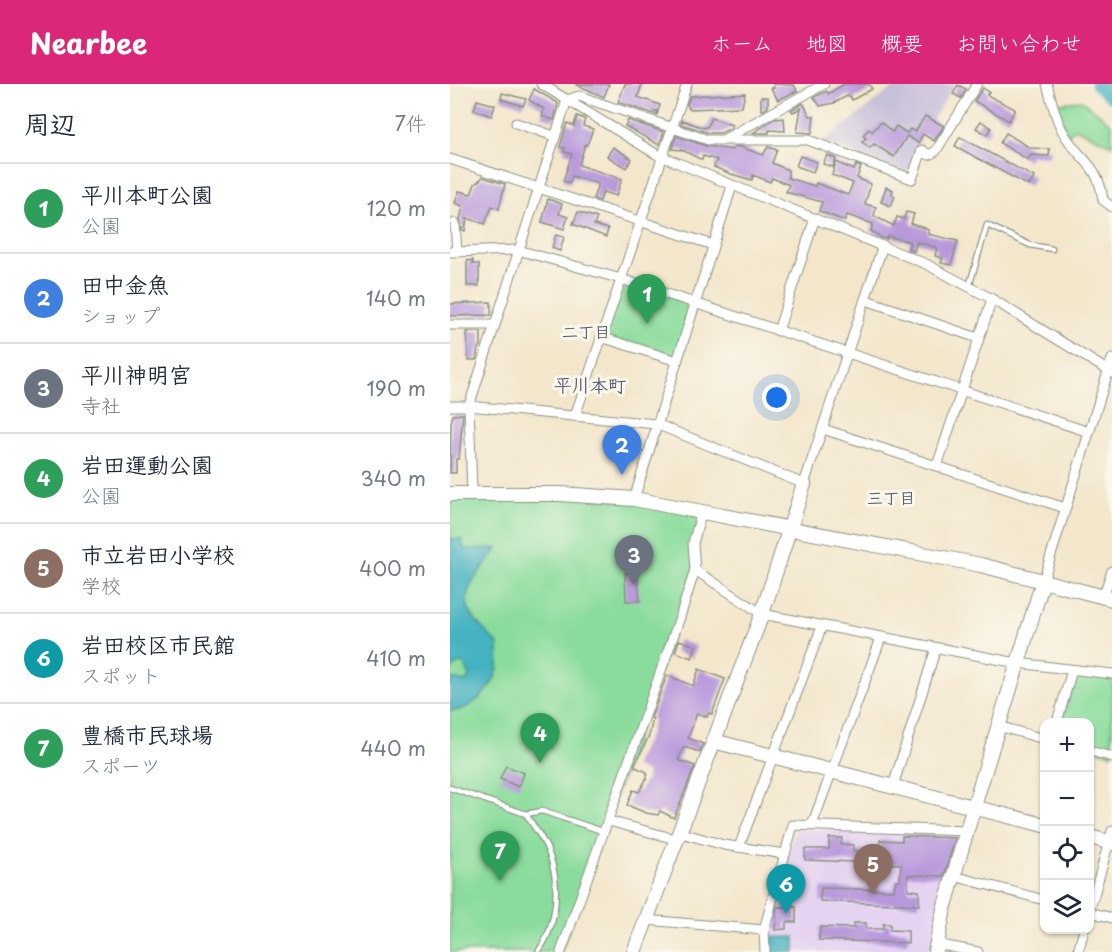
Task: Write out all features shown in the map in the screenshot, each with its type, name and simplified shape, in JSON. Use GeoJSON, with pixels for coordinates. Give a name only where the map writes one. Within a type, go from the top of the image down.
{"type":"FeatureCollection","features":[{"type":"Feature","properties":{"kind":"street"},"geometry":{"type":"LineString","coordinates":[[541,84],[662,157],[883,245],[969,287],[1110,371]]}},
{"type":"Feature","properties":{"kind":"street"},"geometry":{"type":"LineString","coordinates":[[575,416],[687,84]]}},
{"type":"Feature","properties":{"kind":"street"},"geometry":{"type":"LineString","coordinates":[[721,142],[824,84]]}},
{"type":"Feature","properties":{"kind":"street"},"geometry":{"type":"LineString","coordinates":[[567,99],[579,96],[721,142],[808,140],[912,179],[922,150],[929,154],[936,151],[977,84]]}},
{"type":"Feature","properties":{"kind":"street"},"geometry":{"type":"LineString","coordinates":[[1047,84],[1065,136],[1095,169],[1102,186],[1103,200],[1112,207]]}},
{"type":"Feature","properties":{"kind":"street"},"geometry":{"type":"LineString","coordinates":[[472,493],[469,406],[567,99]]}},
{"type":"Feature","properties":{"kind":"street"},"geometry":{"type":"LineString","coordinates":[[516,123],[554,136]]}},
{"type":"Feature","properties":{"kind":"street"},"geometry":{"type":"LineString","coordinates":[[450,159],[713,245]]}},
{"type":"Feature","properties":{"kind":"street"},"geometry":{"type":"LineString","coordinates":[[634,499],[732,186]]}},
{"type":"Feature","properties":{"kind":"street"},"geometry":{"type":"LineString","coordinates":[[778,331],[815,218]]}},
{"type":"Feature","properties":{"kind":"street"},"geometry":{"type":"LineString","coordinates":[[455,223],[453,252],[518,250],[621,279],[1089,432]]}},
{"type":"Feature","properties":{"kind":"street"},"geometry":{"type":"LineString","coordinates":[[634,952],[762,614],[883,245]]}},
{"type":"Feature","properties":{"kind":"street"},"geometry":{"type":"LineString","coordinates":[[937,466],[992,299]]}},
{"type":"Feature","properties":{"kind":"street"},"geometry":{"type":"LineString","coordinates":[[866,300],[978,338]]}},
{"type":"Feature","properties":{"kind":"street"},"geometry":{"type":"LineString","coordinates":[[450,325],[494,325]]}},
{"type":"Feature","properties":{"kind":"street"},"geometry":{"type":"LineString","coordinates":[[601,337],[676,361]]}},
{"type":"Feature","properties":{"kind":"street"},"geometry":{"type":"LineString","coordinates":[[978,952],[936,948],[974,806],[1112,359]]}},
{"type":"Feature","properties":{"kind":"street"},"geometry":{"type":"LineString","coordinates":[[450,406],[656,424],[804,484]]}},
{"type":"Feature","properties":{"kind":"street"},"geometry":{"type":"LineString","coordinates":[[823,429],[1065,508]]}},
{"type":"Feature","properties":{"kind":"street"},"geometry":{"type":"LineString","coordinates":[[450,494],[634,499],[981,565],[1108,598],[1112,571]]}},
{"type":"Feature","properties":{"kind":"street"},"geometry":{"type":"LineString","coordinates":[[561,952],[609,821],[695,570],[693,543],[702,511]]}},
{"type":"Feature","properties":{"kind":"street"},"geometry":{"type":"LineString","coordinates":[[695,570],[762,614],[1017,663],[1112,674]]}},
{"type":"Feature","properties":{"kind":"street"},"geometry":{"type":"LineString","coordinates":[[739,847],[822,626]]}},
{"type":"Feature","properties":{"kind":"street"},"geometry":{"type":"LineString","coordinates":[[812,825],[881,638]]}},
{"type":"Feature","properties":{"kind":"street"},"geometry":{"type":"LineString","coordinates":[[893,786],[936,648]]}},
{"type":"Feature","properties":{"kind":"street"},"geometry":{"type":"LineString","coordinates":[[1058,718],[1072,670]]}},
{"type":"Feature","properties":{"kind":"street"},"geometry":{"type":"LineString","coordinates":[[998,726],[1040,738]]}},
{"type":"Feature","properties":{"kind":"street"},"geometry":{"type":"LineString","coordinates":[[713,741],[1040,824]]}},
{"type":"Feature","properties":{"kind":"street"},"geometry":{"type":"LineString","coordinates":[[1094,752],[1112,757]]}},
{"type":"Feature","properties":{"kind":"street"},"geometry":{"type":"LineString","coordinates":[[609,821],[677,836],[784,854]]}},
{"type":"Feature","properties":{"kind":"street"},"geometry":{"type":"LineString","coordinates":[[765,952],[764,930],[793,825],[967,831]]}},
{"type":"Feature","properties":{"kind":"street"},"geometry":{"type":"LineString","coordinates":[[1094,837],[1111,839],[1094,895]]}},
{"type":"Feature","properties":{"kind":"street"},"geometry":{"type":"LineString","coordinates":[[954,876],[1040,899]]}},
{"type":"Feature","properties":{"kind":"street"},"geometry":{"type":"LineString","coordinates":[[1094,913],[1112,918]]}},
{"type":"Feature","properties":{"kind":"street"},"geometry":{"type":"LineString","coordinates":[[646,920],[764,930]]}},
{"type":"Feature","properties":{"kind":"street"},"geometry":{"type":"LineString","coordinates":[[1078,952],[1083,934]]}},
{"type":"Feature","properties":{"kind":"lane"},"geometry":{"type":"LineString","coordinates":[[969,287],[987,225],[1030,245],[1052,249]]}},
{"type":"Feature","properties":{"kind":"lane"},"geometry":{"type":"LineString","coordinates":[[450,788],[526,814],[542,811],[605,832]]}},
{"type":"Feature","properties":{"kind":"lane"},"geometry":{"type":"LineString","coordinates":[[526,814],[547,850],[555,883],[554,915],[545,943],[538,952]]}},
{"type":"Feature","properties":{"kind":"shaded area"},"geometry":{"type":"Polygon","coordinates":[[[898,84],[955,84],[918,143],[920,147],[909,173],[823,142],[898,84]]]}},
{"type":"Feature","properties":{"kind":"shaded area"},"geometry":{"type":"Polygon","coordinates":[[[796,829],[958,834],[960,837],[930,952],[768,952],[767,928],[796,829]]]}},
{"type":"Feature","properties":{"kind":"green space"},"geometry":{"type":"Polygon","coordinates":[[[1081,100],[1112,124],[1112,145],[1075,128],[1068,136],[1056,104],[1081,100]]]}},
{"type":"Feature","properties":{"kind":"green space"},"geometry":{"type":"Polygon","coordinates":[[[626,282],[688,302],[691,312],[677,361],[601,337],[619,284],[626,282]]]}},
{"type":"Feature","properties":{"kind":"green space"},"geometry":{"type":"Polygon","coordinates":[[[450,494],[560,494],[702,511],[693,542],[695,570],[561,952],[450,952],[450,494]]]}},
{"type":"Feature","properties":{"kind":"green space"},"geometry":{"type":"Polygon","coordinates":[[[1076,674],[1112,678],[1112,754],[1094,749],[1094,718],[1062,718],[1076,674]]]}},
{"type":"Feature","properties":{"kind":"water"},"geometry":{"type":"Polygon","coordinates":[[[450,539],[462,539],[464,549],[498,548],[476,576],[467,597],[473,617],[498,644],[498,668],[492,683],[480,697],[465,708],[450,711],[450,678],[465,682],[470,676],[463,663],[457,664],[450,671],[450,539]]]}},
{"type":"Feature","properties":{"kind":"water"},"geometry":{"type":"Polygon","coordinates":[[[772,937],[795,937],[795,952],[772,952],[772,937]]]}},
{"type":"Feature","properties":{"kind":"building"},"geometry":{"type":"Polygon","coordinates":[[[575,84],[609,84],[604,97],[575,84]]]}},
{"type":"Feature","properties":{"kind":"building"},"geometry":{"type":"Polygon","coordinates":[[[625,84],[642,84],[638,97],[660,105],[658,111],[653,111],[658,112],[657,115],[618,102],[625,84]]]}},
{"type":"Feature","properties":{"kind":"building"},"geometry":{"type":"Polygon","coordinates":[[[773,84],[794,85],[797,91],[778,100],[771,88],[774,88],[773,84]]]}},
{"type":"Feature","properties":{"kind":"building"},"geometry":{"type":"Polygon","coordinates":[[[844,84],[869,84],[872,89],[852,100],[849,95],[834,103],[820,106],[814,97],[827,91],[828,94],[844,84]]]}},
{"type":"Feature","properties":{"kind":"building"},"geometry":{"type":"Polygon","coordinates":[[[958,85],[966,89],[961,98],[953,94],[958,85]]]}},
{"type":"Feature","properties":{"kind":"building"},"geometry":{"type":"Polygon","coordinates":[[[983,88],[989,92],[987,95],[1015,109],[1009,121],[974,101],[983,88]]]}},
{"type":"Feature","properties":{"kind":"building"},"geometry":{"type":"Polygon","coordinates":[[[534,89],[558,103],[554,120],[542,116],[544,109],[529,100],[534,89]]]}},
{"type":"Feature","properties":{"kind":"building"},"geometry":{"type":"Polygon","coordinates":[[[502,93],[526,99],[523,106],[501,99],[502,93]]]}},
{"type":"Feature","properties":{"kind":"building"},"geometry":{"type":"Polygon","coordinates":[[[745,93],[742,107],[689,109],[687,104],[690,96],[745,93]]]}},
{"type":"Feature","properties":{"kind":"building"},"geometry":{"type":"Polygon","coordinates":[[[761,97],[768,97],[768,107],[764,110],[761,110],[761,97]]]}},
{"type":"Feature","properties":{"kind":"building"},"geometry":{"type":"Polygon","coordinates":[[[477,100],[495,105],[492,116],[474,110],[477,100]]]}},
{"type":"Feature","properties":{"kind":"building"},"geometry":{"type":"Polygon","coordinates":[[[803,103],[810,116],[814,116],[812,133],[797,132],[801,108],[793,112],[791,110],[803,103]]]}},
{"type":"Feature","properties":{"kind":"building"},"geometry":{"type":"Polygon","coordinates":[[[577,116],[585,119],[583,126],[593,129],[587,145],[585,144],[579,165],[622,179],[616,196],[603,192],[600,201],[593,199],[598,184],[572,176],[570,183],[563,181],[572,154],[564,152],[565,148],[560,147],[567,123],[574,126],[577,116]]]}},
{"type":"Feature","properties":{"kind":"building"},"geometry":{"type":"Polygon","coordinates":[[[925,116],[944,126],[934,141],[923,134],[918,143],[907,136],[894,157],[874,144],[870,148],[862,142],[866,138],[863,135],[869,129],[872,132],[881,122],[892,132],[896,126],[907,133],[910,129],[915,132],[925,116]]]}},
{"type":"Feature","properties":{"kind":"building"},"geometry":{"type":"Polygon","coordinates":[[[711,118],[732,125],[731,128],[721,133],[709,133],[681,124],[682,120],[704,128],[708,126],[711,118]]]}},
{"type":"Feature","properties":{"kind":"building"},"geometry":{"type":"Polygon","coordinates":[[[784,118],[785,131],[769,130],[769,133],[753,133],[774,119],[784,118]]]}},
{"type":"Feature","properties":{"kind":"building"},"geometry":{"type":"Polygon","coordinates":[[[628,120],[664,132],[659,145],[625,126],[628,120]]]}},
{"type":"Feature","properties":{"kind":"building"},"geometry":{"type":"Polygon","coordinates":[[[981,121],[991,128],[987,135],[976,128],[981,121]]]}},
{"type":"Feature","properties":{"kind":"building"},"geometry":{"type":"Polygon","coordinates":[[[1006,133],[1030,148],[1050,149],[1049,156],[1031,155],[1028,160],[1000,143],[1006,133]]]}},
{"type":"Feature","properties":{"kind":"building"},"geometry":{"type":"Polygon","coordinates":[[[676,136],[706,146],[733,150],[734,147],[741,147],[763,155],[768,147],[777,150],[772,163],[788,170],[788,178],[815,186],[816,183],[848,195],[853,183],[832,175],[836,162],[854,170],[856,165],[861,167],[857,178],[871,184],[865,204],[876,207],[874,216],[894,226],[897,217],[904,219],[906,212],[914,214],[911,224],[925,228],[929,231],[928,234],[958,241],[951,265],[941,263],[943,258],[935,256],[937,248],[917,242],[914,251],[908,249],[910,242],[888,236],[887,239],[882,238],[871,231],[873,224],[847,215],[845,221],[819,211],[822,202],[786,192],[789,185],[772,178],[770,182],[753,175],[752,180],[731,174],[714,167],[717,160],[703,156],[702,160],[682,150],[672,149],[676,136]]]}},
{"type":"Feature","properties":{"kind":"building"},"geometry":{"type":"Polygon","coordinates":[[[960,137],[1034,177],[1029,186],[955,146],[960,137]]]}},
{"type":"Feature","properties":{"kind":"building"},"geometry":{"type":"Polygon","coordinates":[[[613,147],[632,159],[626,168],[607,156],[613,147]]]}},
{"type":"Feature","properties":{"kind":"building"},"geometry":{"type":"Polygon","coordinates":[[[827,155],[836,159],[833,167],[823,164],[827,155]]]}},
{"type":"Feature","properties":{"kind":"building"},"geometry":{"type":"Polygon","coordinates":[[[800,156],[817,162],[813,172],[796,166],[800,156]]]}},
{"type":"Feature","properties":{"kind":"building"},"geometry":{"type":"Polygon","coordinates":[[[483,177],[505,184],[499,209],[492,206],[485,224],[467,218],[465,231],[462,230],[460,219],[463,206],[455,203],[459,191],[471,194],[475,184],[483,177]]]}},
{"type":"Feature","properties":{"kind":"building"},"geometry":{"type":"Polygon","coordinates":[[[886,187],[893,190],[892,194],[895,196],[891,206],[881,202],[886,187]]]}},
{"type":"Feature","properties":{"kind":"building"},"geometry":{"type":"Polygon","coordinates":[[[548,199],[562,204],[559,214],[568,217],[564,229],[542,222],[548,199]]]}},
{"type":"Feature","properties":{"kind":"building"},"geometry":{"type":"Polygon","coordinates":[[[578,212],[597,218],[594,225],[608,229],[606,237],[573,224],[578,212]]]}},
{"type":"Feature","properties":{"kind":"building"},"geometry":{"type":"Polygon","coordinates":[[[556,235],[564,237],[560,251],[552,248],[556,235]]]}},
{"type":"Feature","properties":{"kind":"building"},"geometry":{"type":"Polygon","coordinates":[[[473,260],[473,264],[479,264],[479,286],[467,286],[467,261],[473,260]]]}},
{"type":"Feature","properties":{"kind":"building"},"geometry":{"type":"Polygon","coordinates":[[[491,302],[491,315],[450,316],[450,304],[491,302]]]}},
{"type":"Feature","properties":{"kind":"building"},"geometry":{"type":"Polygon","coordinates":[[[467,332],[481,332],[481,346],[478,348],[476,360],[468,360],[467,332]]]}},
{"type":"Feature","properties":{"kind":"building"},"geometry":{"type":"Polygon","coordinates":[[[463,414],[456,473],[450,473],[451,422],[453,415],[463,414]]]}},
{"type":"Feature","properties":{"kind":"building"},"geometry":{"type":"Polygon","coordinates":[[[637,572],[640,601],[626,601],[625,573],[637,572]]]}},
{"type":"Feature","properties":{"kind":"building"},"geometry":{"type":"Polygon","coordinates":[[[679,640],[696,646],[692,658],[675,652],[679,640]]]}},
{"type":"Feature","properties":{"kind":"building"},"geometry":{"type":"Polygon","coordinates":[[[699,669],[725,679],[712,714],[709,713],[707,717],[697,713],[688,738],[703,744],[700,752],[684,747],[678,760],[695,766],[674,818],[660,811],[658,815],[646,813],[627,805],[633,790],[639,792],[647,777],[647,772],[635,767],[635,764],[649,736],[653,719],[651,718],[667,675],[693,686],[699,669]]]}},
{"type":"Feature","properties":{"kind":"building"},"geometry":{"type":"Polygon","coordinates":[[[506,766],[524,773],[519,787],[500,779],[506,766]]]}},
{"type":"Feature","properties":{"kind":"building"},"geometry":{"type":"Polygon","coordinates":[[[902,836],[955,838],[944,876],[908,875],[908,890],[919,891],[919,905],[820,901],[821,888],[894,890],[896,880],[900,880],[901,864],[805,860],[805,849],[829,849],[829,838],[842,838],[841,844],[853,845],[853,851],[880,852],[880,840],[902,841],[902,836]]]}},
{"type":"Feature","properties":{"kind":"building"},"geometry":{"type":"Polygon","coordinates":[[[777,907],[796,907],[796,922],[786,922],[786,929],[775,930],[777,907]]]}},
{"type":"Feature","properties":{"kind":"building"},"geometry":{"type":"Polygon","coordinates":[[[854,923],[866,923],[866,929],[883,929],[883,924],[890,924],[890,930],[908,931],[908,943],[819,940],[820,927],[854,928],[854,923]]]}},
{"type":"Feature","properties":{"kind":"waterway"},"geometry":{"type":"LineString","coordinates":[[1098,84],[1112,96]]}},
{"type":"Feature","properties":{"kind":"place","name":"平川本町公園"},"geometry":{"type":"Point","coordinates":[647,324]}},
{"type":"Feature","properties":{"kind":"place","name":"田中金魚"},"geometry":{"type":"Point","coordinates":[622,475]}},
{"type":"Feature","properties":{"kind":"place","name":"平川神明宮"},"geometry":{"type":"Point","coordinates":[634,585]}},
{"type":"Feature","properties":{"kind":"place","name":"岩田運動公園"},"geometry":{"type":"Point","coordinates":[540,763]}},
{"type":"Feature","properties":{"kind":"place","name":"豊橋市民球場"},"geometry":{"type":"Point","coordinates":[500,881]}},
{"type":"Feature","properties":{"kind":"place","name":"市立岩田小学校"},"geometry":{"type":"Point","coordinates":[873,894]}},
{"type":"Feature","properties":{"kind":"place","name":"岩田校区市民館"},"geometry":{"type":"Point","coordinates":[786,914]}},
{"type":"Feature","properties":{"kind":"district","name":"二丁目"},"geometry":{"type":"Point","coordinates":[586,332]}},
{"type":"Feature","properties":{"kind":"district","name":"平川本町"},"geometry":{"type":"Point","coordinates":[590,386]}},
{"type":"Feature","properties":{"kind":"district","name":"三丁目"},"geometry":{"type":"Point","coordinates":[891,498]}}]}
